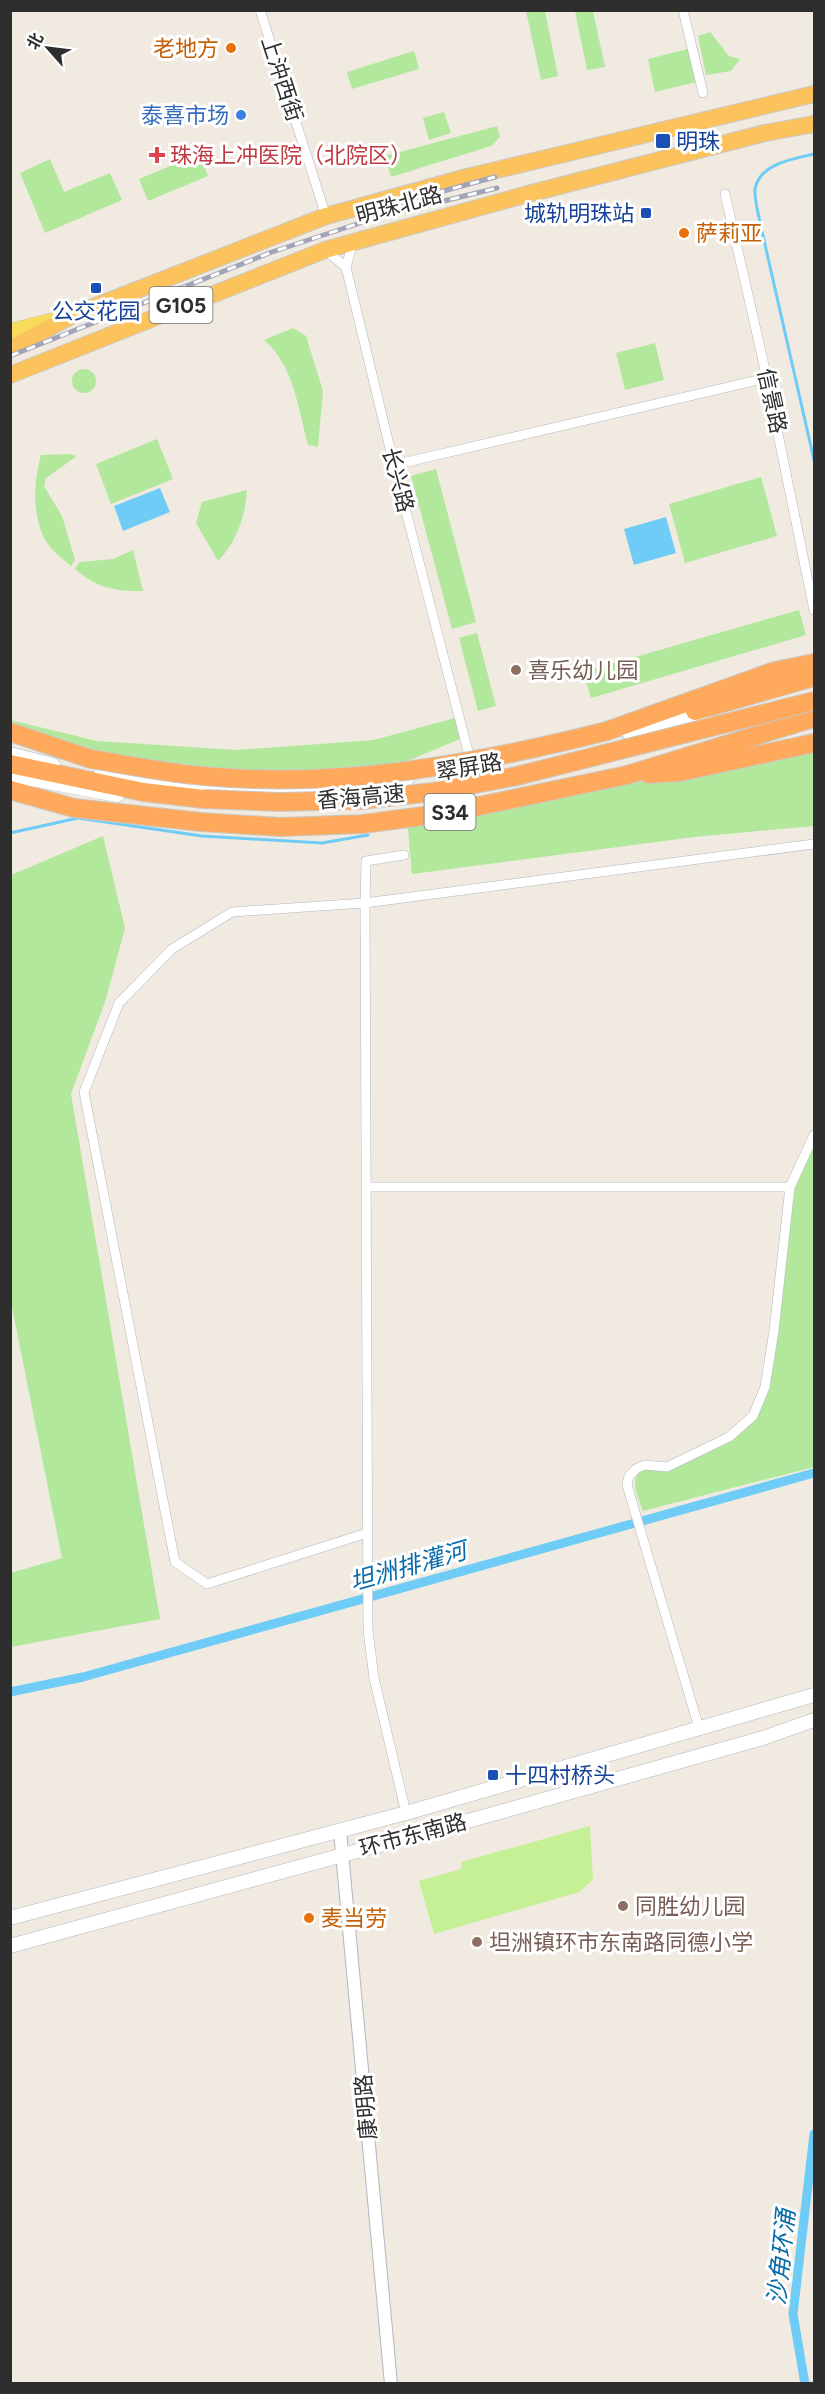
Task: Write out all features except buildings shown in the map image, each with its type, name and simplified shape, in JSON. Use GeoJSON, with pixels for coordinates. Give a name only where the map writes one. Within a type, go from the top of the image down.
{"type":"FeatureCollection","features":[{"type":"Feature","properties":{"kind":"highway","name":"明珠北路"},"geometry":{"type":"LineString","coordinates":[[10,349],[73,315],[326,216],[467,177],[814,94]]}},
{"type":"Feature","properties":{"kind":"highway","name":"明珠北路"},"geometry":{"type":"LineString","coordinates":[[10,375],[325,250],[528,194],[765,133],[814,124]]}},
{"type":"Feature","properties":{"kind":"highway"},"geometry":{"type":"LineString","coordinates":[[607,731],[775,671],[814,663]]}},
{"type":"Feature","properties":{"kind":"highway"},"geometry":{"type":"LineString","coordinates":[[10,745],[51,756],[91,759],[205,776],[358,777],[512,755],[665,719],[814,677]]}},
{"type":"Feature","properties":{"kind":"highway","name":"香海高速"},"geometry":{"type":"LineString","coordinates":[[10,764],[143,792],[204,799],[280,802],[361,800],[433,792],[517,776],[814,700]]}},
{"type":"Feature","properties":{"kind":"highway","name":"香海高速"},"geometry":{"type":"LineString","coordinates":[[10,790],[74,808],[201,822],[270,826],[363,824],[446,813],[627,775],[814,718]]}},
{"type":"Feature","properties":{"kind":"highway"},"geometry":{"type":"LineString","coordinates":[[10,732],[91,759]]}},
{"type":"Feature","properties":{"kind":"highway"},"geometry":{"type":"LineString","coordinates":[[627,775],[680,772],[814,743]]}},
{"type":"Feature","properties":{"kind":"highway"},"geometry":{"type":"LineString","coordinates":[[10,801],[74,808]]}},
{"type":"Feature","properties":{"kind":"main road","name":"明珠北路"},"geometry":{"type":"LineString","coordinates":[[10,332],[73,315]]}},
{"type":"Feature","properties":{"kind":"main road","name":"翠屏路"},"geometry":{"type":"LineString","coordinates":[[10,754],[135,781],[204,790],[298,792],[369,786],[631,731],[814,683]]}},
{"type":"Feature","properties":{"kind":"main road","name":"翠屏路"},"geometry":{"type":"LineString","coordinates":[[10,775],[135,798],[201,807],[346,806],[488,786],[650,747],[814,700]]}},
{"type":"Feature","properties":{"kind":"main road","name":"环市东南路"},"geometry":{"type":"LineString","coordinates":[[10,1918],[406,1813],[814,1695]]}},
{"type":"Feature","properties":{"kind":"main road","name":"环市东南路"},"geometry":{"type":"LineString","coordinates":[[10,1946],[729,1748],[814,1720]]}},
{"type":"Feature","properties":{"kind":"street","name":"上沖西街"},"geometry":{"type":"LineString","coordinates":[[260,10],[326,216]]}},
{"type":"Feature","properties":{"kind":"street"},"geometry":{"type":"LineString","coordinates":[[683,10],[703,93]]}},
{"type":"Feature","properties":{"kind":"street","name":"信景路"},"geometry":{"type":"LineString","coordinates":[[725,194],[767,378],[814,610]]}},
{"type":"Feature","properties":{"kind":"street","name":"长兴路"},"geometry":{"type":"LineString","coordinates":[[353,242],[346,267],[394,465],[472,766]]}},
{"type":"Feature","properties":{"kind":"street"},"geometry":{"type":"LineString","coordinates":[[325,250],[346,267]]}},
{"type":"Feature","properties":{"kind":"street"},"geometry":{"type":"LineString","coordinates":[[394,465],[767,378]]}},
{"type":"Feature","properties":{"kind":"street"},"geometry":{"type":"LineString","coordinates":[[367,1533],[207,1584],[175,1562],[84,1092],[119,1003],[172,949],[232,912],[365,903],[814,844]]}},
{"type":"Feature","properties":{"kind":"street"},"geometry":{"type":"LineString","coordinates":[[404,855],[366,861],[365,903],[367,1533],[370,1568],[368,1630],[374,1678],[406,1813]]}},
{"type":"Feature","properties":{"kind":"street"},"geometry":{"type":"LineString","coordinates":[[699,1728],[627,1485],[636,1468],[644,1465],[667,1467],[729,1437],[753,1416],[765,1388],[774,1331],[790,1187],[814,1135]]}},
{"type":"Feature","properties":{"kind":"street"},"geometry":{"type":"LineString","coordinates":[[366,1187],[790,1187]]}},
{"type":"Feature","properties":{"kind":"street","name":"康明路"},"geometry":{"type":"LineString","coordinates":[[340,1831],[391,2384]]}},
{"type":"Feature","properties":{"kind":"green space"},"geometry":{"type":"Polygon","coordinates":[[[526,11],[545,11],[558,76],[541,80],[526,11]]]}},
{"type":"Feature","properties":{"kind":"green space"},"geometry":{"type":"Polygon","coordinates":[[[575,11],[593,11],[605,67],[587,70],[575,11]]]}},
{"type":"Feature","properties":{"kind":"green space"},"geometry":{"type":"Polygon","coordinates":[[[710,32],[729,56],[740,59],[731,71],[706,75],[698,36],[710,32]]]}},
{"type":"Feature","properties":{"kind":"green space"},"geometry":{"type":"Polygon","coordinates":[[[688,49],[696,82],[655,92],[648,59],[688,49]]]}},
{"type":"Feature","properties":{"kind":"green space"},"geometry":{"type":"Polygon","coordinates":[[[414,51],[419,69],[352,89],[347,72],[414,51]]]}},
{"type":"Feature","properties":{"kind":"green space"},"geometry":{"type":"Polygon","coordinates":[[[444,112],[451,133],[429,140],[423,118],[444,112]]]}},
{"type":"Feature","properties":{"kind":"green space"},"geometry":{"type":"Polygon","coordinates":[[[497,126],[500,137],[491,146],[391,177],[385,156],[497,126]]]}},
{"type":"Feature","properties":{"kind":"green space"},"geometry":{"type":"Polygon","coordinates":[[[199,154],[208,176],[148,201],[139,179],[199,154]]]}},
{"type":"Feature","properties":{"kind":"green space"},"geometry":{"type":"Polygon","coordinates":[[[50,159],[64,192],[110,173],[122,200],[45,233],[20,173],[50,159]]]}},
{"type":"Feature","properties":{"kind":"green space"},"geometry":{"type":"Polygon","coordinates":[[[293,328],[306,336],[323,391],[318,447],[308,445],[294,388],[282,362],[264,340],[293,328]]]}},
{"type":"Feature","properties":{"kind":"green space"},"geometry":{"type":"Polygon","coordinates":[[[655,343],[664,380],[625,390],[616,353],[655,343]]]}},
{"type":"Feature","properties":{"kind":"green space"},"geometry":{"type":"Polygon","coordinates":[[[84,369],[93,372],[96,381],[93,390],[84,393],[75,390],[72,381],[75,372],[84,369]]]}},
{"type":"Feature","properties":{"kind":"green space"},"geometry":{"type":"Polygon","coordinates":[[[157,439],[173,479],[111,504],[96,464],[157,439]]]}},
{"type":"Feature","properties":{"kind":"green space"},"geometry":{"type":"Polygon","coordinates":[[[41,455],[77,456],[46,478],[44,486],[62,516],[75,560],[71,566],[52,550],[44,537],[39,526],[35,502],[36,478],[41,455]]]}},
{"type":"Feature","properties":{"kind":"green space"},"geometry":{"type":"Polygon","coordinates":[[[436,469],[476,622],[452,629],[411,476],[436,469]]]}},
{"type":"Feature","properties":{"kind":"green space"},"geometry":{"type":"Polygon","coordinates":[[[761,477],[777,536],[685,563],[669,504],[761,477]]]}},
{"type":"Feature","properties":{"kind":"green space"},"geometry":{"type":"Polygon","coordinates":[[[247,490],[239,528],[218,561],[196,523],[202,502],[247,490]]]}},
{"type":"Feature","properties":{"kind":"green space"},"geometry":{"type":"Polygon","coordinates":[[[133,550],[143,591],[124,591],[106,587],[90,580],[75,569],[80,562],[113,559],[133,550]]]}},
{"type":"Feature","properties":{"kind":"green space"},"geometry":{"type":"Polygon","coordinates":[[[799,610],[806,635],[591,698],[583,672],[799,610]]]}},
{"type":"Feature","properties":{"kind":"green space"},"geometry":{"type":"Polygon","coordinates":[[[477,633],[496,706],[478,711],[459,638],[477,633]]]}},
{"type":"Feature","properties":{"kind":"green space"},"geometry":{"type":"Polygon","coordinates":[[[455,718],[460,739],[369,777],[77,760],[11,742],[10,720],[97,741],[237,750],[374,740],[455,718]]]}},
{"type":"Feature","properties":{"kind":"green space"},"geometry":{"type":"Polygon","coordinates":[[[814,743],[814,826],[694,837],[412,874],[408,829],[411,823],[814,743]]]}},
{"type":"Feature","properties":{"kind":"green space"},"geometry":{"type":"Polygon","coordinates":[[[103,836],[125,928],[106,999],[71,1094],[160,1619],[11,1647],[11,1573],[62,1558],[11,1302],[11,875],[103,836]]]}},
{"type":"Feature","properties":{"kind":"green space"},"geometry":{"type":"Polygon","coordinates":[[[814,1146],[814,1467],[643,1511],[635,1486],[640,1472],[643,1470],[671,1470],[732,1438],[741,1432],[755,1416],[769,1390],[795,1188],[814,1146]]]}},
{"type":"Feature","properties":{"kind":"green space"},"geometry":{"type":"Polygon","coordinates":[[[590,1826],[593,1880],[579,1892],[434,1934],[419,1881],[462,1869],[461,1862],[590,1826]]]}},
{"type":"Feature","properties":{"kind":"water"},"geometry":{"type":"Polygon","coordinates":[[[160,488],[170,512],[123,531],[114,506],[160,488]]]}},
{"type":"Feature","properties":{"kind":"water"},"geometry":{"type":"Polygon","coordinates":[[[666,517],[676,553],[634,565],[624,529],[666,517]]]}},
{"type":"Feature","properties":{"kind":"waterway"},"geometry":{"type":"LineString","coordinates":[[814,154],[788,160],[771,168],[758,180],[755,189],[761,227],[814,460]]}},
{"type":"Feature","properties":{"kind":"waterway"},"geometry":{"type":"LineString","coordinates":[[10,833],[78,818],[202,836],[322,843],[368,835]]}},
{"type":"Feature","properties":{"kind":"waterway","name":"坦洲排灌河"},"geometry":{"type":"LineString","coordinates":[[10,1692],[83,1677],[814,1473]]}},
{"type":"Feature","properties":{"kind":"waterway","name":"沙角环涌"},"geometry":{"type":"LineString","coordinates":[[805,2384],[793,2314],[814,2134]]}},
{"type":"Feature","properties":{"kind":"railway"},"geometry":{"type":"LineString","coordinates":[[366,212],[495,177]]}},
{"type":"Feature","properties":{"kind":"railway"},"geometry":{"type":"LineString","coordinates":[[10,356],[272,252],[378,217],[497,188]]}},
{"type":"Feature","properties":{"kind":"place","name":"老地方"},"geometry":{"type":"Point","coordinates":[231,48]}},
{"type":"Feature","properties":{"kind":"place","name":"泰喜市场"},"geometry":{"type":"Point","coordinates":[241,115]}},
{"type":"Feature","properties":{"kind":"place","name":"明珠"},"geometry":{"type":"Point","coordinates":[663,141]}},
{"type":"Feature","properties":{"kind":"place","name":"珠海上冲医院（北院区）"},"geometry":{"type":"Point","coordinates":[157,155]}},
{"type":"Feature","properties":{"kind":"place","name":"城轨明珠站"},"geometry":{"type":"Point","coordinates":[646,213]}},
{"type":"Feature","properties":{"kind":"place","name":"萨莉亚"},"geometry":{"type":"Point","coordinates":[684,233]}},
{"type":"Feature","properties":{"kind":"place","name":"公交花园"},"geometry":{"type":"Point","coordinates":[96,288]}},
{"type":"Feature","properties":{"kind":"place","name":"喜乐幼儿园"},"geometry":{"type":"Point","coordinates":[516,670]}},
{"type":"Feature","properties":{"kind":"place","name":"十四村桥头"},"geometry":{"type":"Point","coordinates":[493,1775]}},
{"type":"Feature","properties":{"kind":"place","name":"同胜幼儿园"},"geometry":{"type":"Point","coordinates":[623,1906]}},
{"type":"Feature","properties":{"kind":"place","name":"麦当劳"},"geometry":{"type":"Point","coordinates":[309,1918]}},
{"type":"Feature","properties":{"kind":"place","name":"坦洲镇环市东南路同德小学"},"geometry":{"type":"Point","coordinates":[477,1942]}}]}
